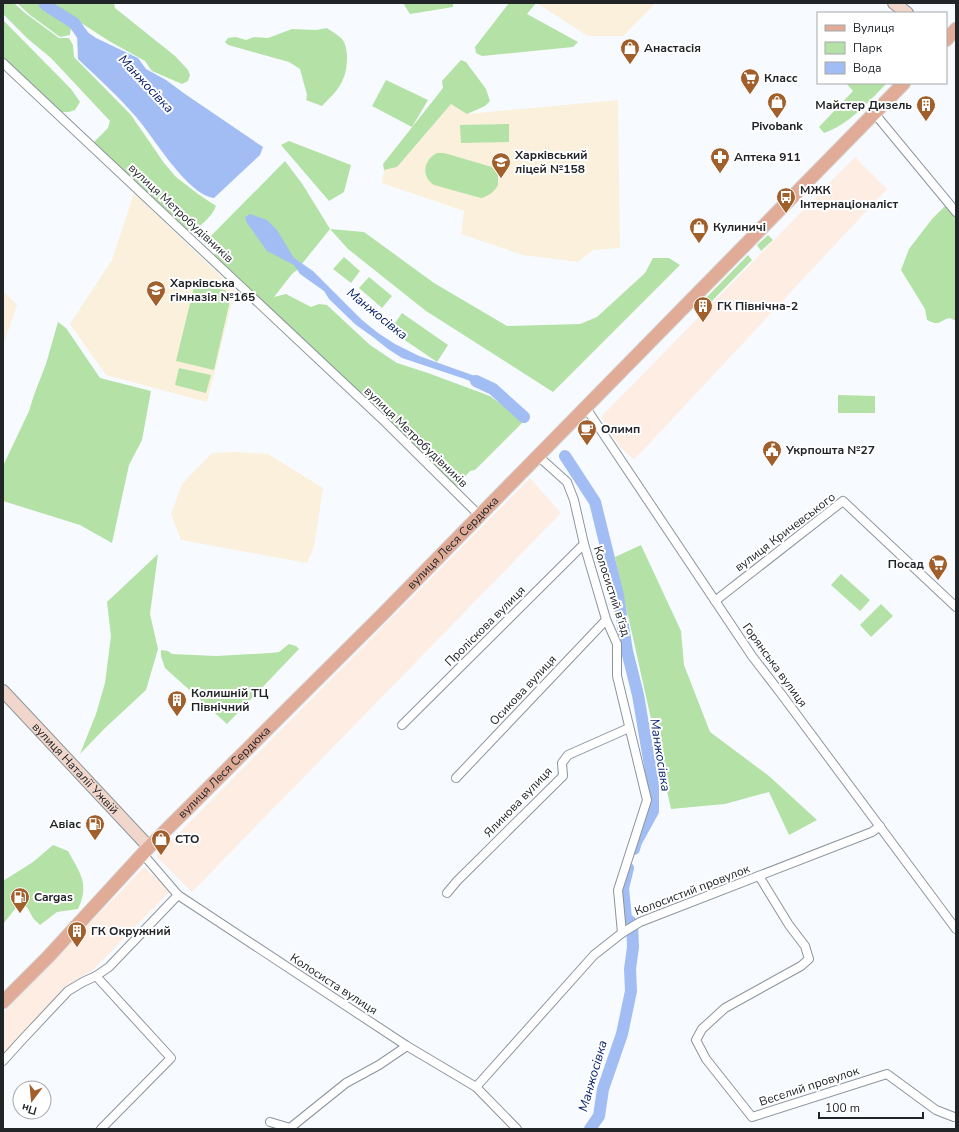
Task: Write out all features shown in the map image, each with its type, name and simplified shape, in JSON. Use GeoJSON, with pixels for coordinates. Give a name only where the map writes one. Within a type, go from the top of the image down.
{"type":"FeatureCollection","features":[{"type":"Feature","properties":{"kind":"main road"},"geometry":{"type":"LineString","coordinates":[[894,3],[906,12]]}},
{"type":"Feature","properties":{"kind":"main road"},"geometry":{"type":"LineString","coordinates":[[947,39],[956,30]]}},
{"type":"Feature","properties":{"kind":"main road","name":"вулиця Леся Сердюка"},"geometry":{"type":"LineString","coordinates":[[3,1002],[48,957],[145,850],[480,516],[903,84]]}},
{"type":"Feature","properties":{"kind":"main road","name":"вулиця Наталії Ужвій"},"geometry":{"type":"LineString","coordinates":[[3,691],[145,850]]}},
{"type":"Feature","properties":{"kind":"street","name":"вулиця Метробудівників"},"geometry":{"type":"LineString","coordinates":[[3,63],[381,418],[480,516]]}},
{"type":"Feature","properties":{"kind":"street"},"geometry":{"type":"LineString","coordinates":[[875,114],[956,212]]}},
{"type":"Feature","properties":{"kind":"street","name":"Горянська вулиця"},"geometry":{"type":"LineString","coordinates":[[586,408],[752,656],[956,929]]}},
{"type":"Feature","properties":{"kind":"street","name":"Колосистий в'їзд"},"geometry":{"type":"LineString","coordinates":[[542,453],[567,482],[574,500],[584,544],[606,620],[617,644],[617,676],[647,800],[618,890],[625,931]]}},
{"type":"Feature","properties":{"kind":"street","name":"вулиця Кричевського"},"geometry":{"type":"LineString","coordinates":[[714,601],[843,501],[956,607]]}},
{"type":"Feature","properties":{"kind":"street","name":"Проліскова вулиця"},"geometry":{"type":"LineString","coordinates":[[402,725],[584,544]]}},
{"type":"Feature","properties":{"kind":"street","name":"Осикова вулиця"},"geometry":{"type":"LineString","coordinates":[[456,778],[606,620]]}},
{"type":"Feature","properties":{"kind":"street","name":"Ялинова вулиця"},"geometry":{"type":"LineString","coordinates":[[448,893],[458,881],[563,776],[562,763],[568,755],[629,728]]}},
{"type":"Feature","properties":{"kind":"street","name":"Колосистий провулок"},"geometry":{"type":"LineString","coordinates":[[476,1087],[594,955],[625,931],[640,922],[872,832],[880,826]]}},
{"type":"Feature","properties":{"kind":"street","name":"Колосиста вулиця"},"geometry":{"type":"LineString","coordinates":[[145,850],[178,895],[408,1046],[476,1087],[517,1129]]}},
{"type":"Feature","properties":{"kind":"street","name":"Веселий провулок"},"geometry":{"type":"LineString","coordinates":[[759,876],[788,925],[805,946],[809,959],[801,966],[725,1008],[702,1029],[696,1040],[706,1059],[752,1117],[887,1074],[936,1110],[954,1117]]}},
{"type":"Feature","properties":{"kind":"street"},"geometry":{"type":"LineString","coordinates":[[3,1062],[68,991],[109,967],[178,895]]}},
{"type":"Feature","properties":{"kind":"street"},"geometry":{"type":"LineString","coordinates":[[96,976],[171,1058],[101,1129]]}},
{"type":"Feature","properties":{"kind":"street"},"geometry":{"type":"LineString","coordinates":[[270,1122],[290,1128],[346,1083],[379,1065],[408,1046]]}},
{"type":"Feature","properties":{"kind":"shaded area"},"geometry":{"type":"Polygon","coordinates":[[[538,3],[656,3],[623,36],[588,36],[538,3]]]}},
{"type":"Feature","properties":{"kind":"shaded area","name":"Харківський ліцей №158"},"geometry":{"type":"Polygon","coordinates":[[[618,100],[620,248],[593,250],[578,262],[523,255],[461,234],[464,211],[382,183],[384,170],[397,167],[451,104],[467,114],[618,100]]]}},
{"type":"Feature","properties":{"kind":"shaded area","name":"ГК Північна-2"},"geometry":{"type":"Polygon","coordinates":[[[855,157],[887,189],[634,460],[620,447],[601,417],[855,157]]]}},
{"type":"Feature","properties":{"kind":"shaded area","name":"Харківська гімназія №165"},"geometry":{"type":"Polygon","coordinates":[[[134,193],[235,290],[207,402],[106,375],[70,324],[112,260],[134,193]]]}},
{"type":"Feature","properties":{"kind":"shaded area"},"geometry":{"type":"Polygon","coordinates":[[[3,291],[17,305],[3,345],[3,291]]]}},
{"type":"Feature","properties":{"kind":"shaded area"},"geometry":{"type":"Polygon","coordinates":[[[236,452],[268,454],[323,488],[314,547],[307,563],[181,540],[171,514],[182,484],[212,453],[236,452]]]}},
{"type":"Feature","properties":{"kind":"shaded area"},"geometry":{"type":"Polygon","coordinates":[[[530,478],[561,513],[192,892],[156,856],[530,478]]]}},
{"type":"Feature","properties":{"kind":"shaded area"},"geometry":{"type":"Polygon","coordinates":[[[144,867],[170,891],[92,971],[74,981],[3,1054],[3,1013],[144,867]]]}},
{"type":"Feature","properties":{"kind":"green space"},"geometry":{"type":"Polygon","coordinates":[[[3,3],[14,3],[59,38],[69,38],[73,45],[74,57],[131,115],[164,163],[176,177],[216,206],[211,215],[204,222],[187,236],[91,145],[108,128],[110,121],[51,58],[28,39],[3,14],[3,3]]]}},
{"type":"Feature","properties":{"kind":"green space"},"geometry":{"type":"Polygon","coordinates":[[[17,3],[114,3],[115,8],[175,56],[188,70],[190,75],[188,81],[182,84],[152,71],[145,61],[109,41],[72,17],[70,35],[60,37],[30,15],[17,3]]]}},
{"type":"Feature","properties":{"kind":"green space"},"geometry":{"type":"Polygon","coordinates":[[[403,3],[453,3],[453,7],[410,14],[403,3]]]}},
{"type":"Feature","properties":{"kind":"green space"},"geometry":{"type":"Polygon","coordinates":[[[509,3],[536,3],[527,14],[578,42],[573,47],[482,56],[476,53],[475,47],[509,3]]]}},
{"type":"Feature","properties":{"kind":"green space"},"geometry":{"type":"Polygon","coordinates":[[[3,20],[71,89],[80,102],[75,110],[69,112],[59,112],[3,59],[3,20]]]}},
{"type":"Feature","properties":{"kind":"green space"},"geometry":{"type":"Polygon","coordinates":[[[327,28],[343,40],[347,53],[347,65],[343,79],[337,90],[322,106],[306,100],[307,95],[300,69],[289,62],[228,45],[225,42],[228,38],[236,37],[246,40],[254,37],[268,38],[292,29],[316,30],[327,28]]]}},
{"type":"Feature","properties":{"kind":"green space"},"geometry":{"type":"Polygon","coordinates":[[[461,60],[466,62],[486,89],[490,101],[485,106],[467,114],[451,104],[397,167],[384,170],[383,164],[443,88],[442,81],[461,60]]]}},
{"type":"Feature","properties":{"kind":"green space"},"geometry":{"type":"Polygon","coordinates":[[[386,80],[428,100],[412,127],[372,106],[386,80]]]}},
{"type":"Feature","properties":{"kind":"green space"},"geometry":{"type":"Polygon","coordinates":[[[847,84],[886,84],[866,105],[850,118],[824,133],[819,127],[853,91],[847,84]]]}},
{"type":"Feature","properties":{"kind":"green space"},"geometry":{"type":"Polygon","coordinates":[[[509,124],[509,142],[461,143],[460,125],[509,124]]]}},
{"type":"Feature","properties":{"kind":"green space"},"geometry":{"type":"Polygon","coordinates":[[[289,141],[351,165],[344,192],[329,201],[281,145],[289,141]]]}},
{"type":"Feature","properties":{"kind":"green space"},"geometry":{"type":"Polygon","coordinates":[[[437,153],[444,153],[492,167],[498,175],[498,185],[495,190],[481,198],[434,185],[427,178],[425,169],[426,164],[432,156],[437,153]]]}},
{"type":"Feature","properties":{"kind":"green space"},"geometry":{"type":"Polygon","coordinates":[[[285,161],[303,185],[330,229],[274,297],[286,294],[311,307],[319,304],[327,305],[370,345],[397,363],[490,396],[524,421],[475,470],[470,471],[453,490],[212,259],[215,254],[219,253],[204,243],[285,161]]]}},
{"type":"Feature","properties":{"kind":"green space"},"geometry":{"type":"Polygon","coordinates":[[[946,205],[956,217],[956,321],[950,318],[935,323],[927,320],[925,309],[901,270],[909,249],[932,219],[946,205]]]}},
{"type":"Feature","properties":{"kind":"green space"},"geometry":{"type":"Polygon","coordinates":[[[330,229],[364,232],[434,283],[507,326],[580,324],[597,317],[645,273],[653,258],[669,258],[680,265],[553,392],[426,311],[348,249],[330,229]]]}},
{"type":"Feature","properties":{"kind":"green space"},"geometry":{"type":"Polygon","coordinates":[[[768,235],[773,240],[761,251],[757,245],[768,235]]]}},
{"type":"Feature","properties":{"kind":"green space"},"geometry":{"type":"Polygon","coordinates":[[[748,255],[752,260],[709,304],[704,300],[748,255]]]}},
{"type":"Feature","properties":{"kind":"green space"},"geometry":{"type":"Polygon","coordinates":[[[344,257],[360,271],[351,283],[333,269],[344,257]]]}},
{"type":"Feature","properties":{"kind":"green space"},"geometry":{"type":"Polygon","coordinates":[[[369,277],[392,296],[382,308],[359,288],[369,277]]]}},
{"type":"Feature","properties":{"kind":"green space"},"geometry":{"type":"Polygon","coordinates":[[[195,283],[232,292],[214,370],[176,361],[195,283]]]}},
{"type":"Feature","properties":{"kind":"green space"},"geometry":{"type":"Polygon","coordinates":[[[402,313],[448,345],[437,362],[390,330],[402,313]]]}},
{"type":"Feature","properties":{"kind":"green space"},"geometry":{"type":"Polygon","coordinates":[[[58,322],[66,328],[100,378],[151,391],[142,440],[129,465],[112,543],[80,525],[3,501],[3,466],[29,411],[46,364],[58,322]]]}},
{"type":"Feature","properties":{"kind":"green space"},"geometry":{"type":"Polygon","coordinates":[[[179,368],[211,375],[206,393],[175,385],[179,368]]]}},
{"type":"Feature","properties":{"kind":"green space"},"geometry":{"type":"Polygon","coordinates":[[[838,395],[875,396],[875,413],[838,413],[838,395]]]}},
{"type":"Feature","properties":{"kind":"green space"},"geometry":{"type":"Polygon","coordinates":[[[641,545],[681,631],[684,665],[710,732],[769,776],[817,820],[789,835],[769,792],[725,804],[671,809],[615,557],[641,545]]]}},
{"type":"Feature","properties":{"kind":"green space"},"geometry":{"type":"Polygon","coordinates":[[[158,554],[150,614],[158,649],[146,690],[104,729],[80,754],[96,714],[105,683],[111,636],[107,602],[158,554]]]}},
{"type":"Feature","properties":{"kind":"green space"},"geometry":{"type":"Polygon","coordinates":[[[841,574],[870,600],[860,611],[831,585],[841,574]]]}},
{"type":"Feature","properties":{"kind":"green space"},"geometry":{"type":"Polygon","coordinates":[[[881,604],[893,616],[871,637],[860,625],[881,604]]]}},
{"type":"Feature","properties":{"kind":"green space"},"geometry":{"type":"Polygon","coordinates":[[[289,644],[296,646],[299,649],[227,724],[165,668],[161,656],[161,650],[168,651],[172,654],[216,656],[270,653],[279,652],[289,644]]]}},
{"type":"Feature","properties":{"kind":"green space"},"geometry":{"type":"Polygon","coordinates":[[[53,845],[68,851],[80,872],[83,892],[82,900],[78,909],[57,912],[40,925],[33,918],[27,907],[19,904],[3,924],[3,881],[33,862],[53,845]]]}},
{"type":"Feature","properties":{"kind":"water"},"geometry":{"type":"Polygon","coordinates":[[[74,23],[96,38],[138,58],[146,69],[166,80],[263,147],[260,155],[214,198],[204,195],[183,177],[130,110],[78,59],[77,34],[74,23]]]}},
{"type":"Feature","properties":{"kind":"water"},"geometry":{"type":"Polygon","coordinates":[[[250,214],[267,220],[277,230],[294,258],[313,271],[362,320],[378,333],[395,344],[419,356],[489,381],[490,390],[465,379],[402,358],[388,349],[356,325],[329,299],[324,291],[300,274],[294,265],[267,251],[247,223],[245,217],[250,214]]]}},
{"type":"Feature","properties":{"kind":"waterway","name":"Манжосівка"},"geometry":{"type":"LineString","coordinates":[[44,3],[74,23],[84,37]]}},
{"type":"Feature","properties":{"kind":"waterway","name":"Манжосівка"},"geometry":{"type":"LineString","coordinates":[[476,381],[493,389],[524,417]]}},
{"type":"Feature","properties":{"kind":"waterway","name":"Манжосівка"},"geometry":{"type":"LineString","coordinates":[[565,456],[595,502],[618,595],[627,651],[638,695],[653,783],[653,811],[636,842],[634,849]]}},
{"type":"Feature","properties":{"kind":"waterway","name":"Манжосівка"},"geometry":{"type":"LineString","coordinates":[[590,1129],[599,1116],[603,1089],[622,1034],[631,991],[630,969],[633,947],[632,923],[626,918],[623,888],[628,868]]}},
{"type":"Feature","properties":{"kind":"place","name":"Анастасія"},"geometry":{"type":"Point","coordinates":[630,65]}},
{"type":"Feature","properties":{"kind":"place","name":"Класс"},"geometry":{"type":"Point","coordinates":[750,95]}},
{"type":"Feature","properties":{"kind":"place","name":"Pivobank"},"geometry":{"type":"Point","coordinates":[777,119]}},
{"type":"Feature","properties":{"kind":"place","name":"Майстер Дизель"},"geometry":{"type":"Point","coordinates":[926,122]}},
{"type":"Feature","properties":{"kind":"place","name":"Аптека 911"},"geometry":{"type":"Point","coordinates":[720,174]}},
{"type":"Feature","properties":{"kind":"place","name":"Харківський ліцей №158"},"geometry":{"type":"Point","coordinates":[501,179]}},
{"type":"Feature","properties":{"kind":"place","name":"МЖК Інтернаціоналіст"},"geometry":{"type":"Point","coordinates":[786,214]}},
{"type":"Feature","properties":{"kind":"place","name":"Кулиничі"},"geometry":{"type":"Point","coordinates":[699,244]}},
{"type":"Feature","properties":{"kind":"place","name":"Харківська гімназія №165"},"geometry":{"type":"Point","coordinates":[156,307]}},
{"type":"Feature","properties":{"kind":"place","name":"ГК Північна-2"},"geometry":{"type":"Point","coordinates":[703,323]}},
{"type":"Feature","properties":{"kind":"place","name":"Олимп"},"geometry":{"type":"Point","coordinates":[587,446]}},
{"type":"Feature","properties":{"kind":"place","name":"Укрпошта №27"},"geometry":{"type":"Point","coordinates":[772,467]}},
{"type":"Feature","properties":{"kind":"place","name":"Посад"},"geometry":{"type":"Point","coordinates":[938,581]}},
{"type":"Feature","properties":{"kind":"place","name":"Колишній ТЦ Північний"},"geometry":{"type":"Point","coordinates":[177,717]}},
{"type":"Feature","properties":{"kind":"place","name":"Авіас"},"geometry":{"type":"Point","coordinates":[95,841]}},
{"type":"Feature","properties":{"kind":"place","name":"СТО"},"geometry":{"type":"Point","coordinates":[161,856]}},
{"type":"Feature","properties":{"kind":"place","name":"Cargas"},"geometry":{"type":"Point","coordinates":[20,914]}},
{"type":"Feature","properties":{"kind":"place","name":"ГК Окружний"},"geometry":{"type":"Point","coordinates":[77,948]}}]}
